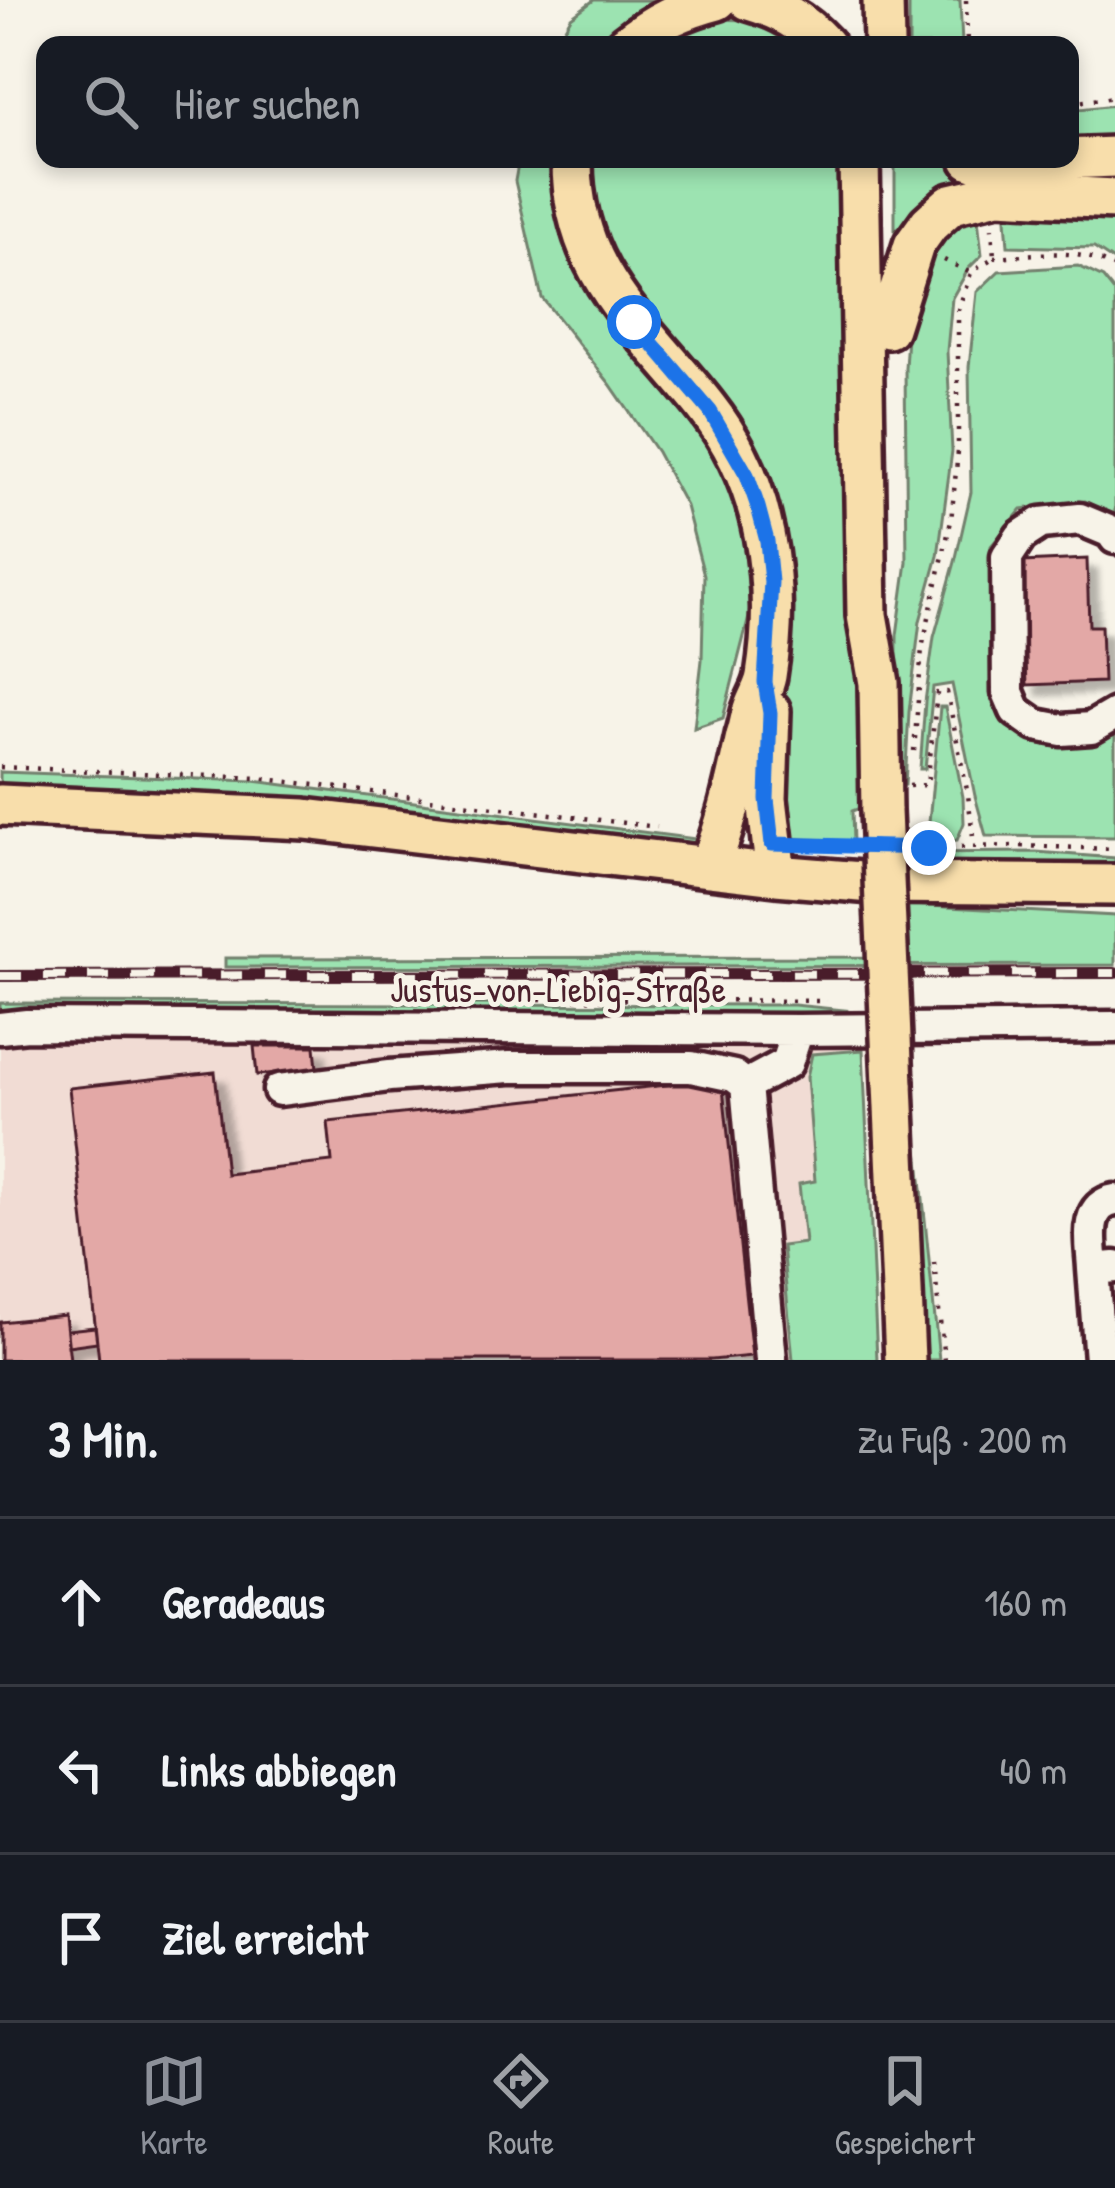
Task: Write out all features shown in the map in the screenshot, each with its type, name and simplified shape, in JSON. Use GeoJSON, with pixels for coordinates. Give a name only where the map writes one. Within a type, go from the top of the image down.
{"type":"FeatureCollection","features":[{"type":"Feature","properties":{"kind":"main road"},"geometry":{"type":"LineString","coordinates":[[640,36],[670,16],[717,0]]}},
{"type":"Feature","properties":{"kind":"main road"},"geometry":{"type":"LineString","coordinates":[[749,0],[795,18],[814,36]]}},
{"type":"Feature","properties":{"kind":"main road"},"geometry":{"type":"LineString","coordinates":[[859,36],[860,0]]}},
{"type":"Feature","properties":{"kind":"main road"},"geometry":{"type":"LineString","coordinates":[[883,0],[884,36]]}},
{"type":"Feature","properties":{"kind":"main road"},"geometry":{"type":"LineString","coordinates":[[1079,159],[1115,157]]}},
{"type":"Feature","properties":{"kind":"main road"},"geometry":{"type":"LineString","coordinates":[[572,168],[574,206],[599,270],[644,335],[710,411],[747,475],[767,541],[771,582],[765,682],[770,713],[767,799],[776,875]]}},
{"type":"Feature","properties":{"kind":"main road"},"geometry":{"type":"LineString","coordinates":[[859,168],[867,615],[879,683],[905,1360]]}},
{"type":"Feature","properties":{"kind":"main road"},"geometry":{"type":"LineString","coordinates":[[879,683],[890,614],[886,168]]}},
{"type":"Feature","properties":{"kind":"main road"},"geometry":{"type":"LineString","coordinates":[[887,328],[914,245],[951,204],[998,193],[1115,199]]}},
{"type":"Feature","properties":{"kind":"main road"},"geometry":{"type":"LineString","coordinates":[[709,867],[765,682]]}},
{"type":"Feature","properties":{"kind":"main road"},"geometry":{"type":"LineString","coordinates":[[0,806],[305,819],[776,875],[928,886],[1115,885]]}},
{"type":"Feature","properties":{"kind":"street"},"geometry":{"type":"LineString","coordinates":[[1115,538],[1080,519],[1041,523],[1021,536],[1007,556],[1008,692],[1016,711],[1036,725],[1062,730],[1091,728],[1115,713]]}},
{"type":"Feature","properties":{"kind":"street","name":"Justus-von-Liebig-Straße"},"geometry":{"type":"LineString","coordinates":[[0,1028],[1115,1027]]}},
{"type":"Feature","properties":{"kind":"street"},"geometry":{"type":"LineString","coordinates":[[746,1085],[787,1064],[798,1030]]}},
{"type":"Feature","properties":{"kind":"street"},"geometry":{"type":"LineString","coordinates":[[279,1090],[510,1067],[692,1067],[734,1076],[746,1085],[771,1360]]}},
{"type":"Feature","properties":{"kind":"street"},"geometry":{"type":"LineString","coordinates":[[1100,1360],[1104,1268],[1090,1226],[1095,1211],[1115,1200]]}},
{"type":"Feature","properties":{"kind":"path"},"geometry":{"type":"LineString","coordinates":[[966,0],[968,36]]}},
{"type":"Feature","properties":{"kind":"path"},"geometry":{"type":"LineString","coordinates":[[1079,102],[1115,98]]}},
{"type":"Feature","properties":{"kind":"path"},"geometry":{"type":"LineString","coordinates":[[992,223],[994,257]]}},
{"type":"Feature","properties":{"kind":"path"},"geometry":{"type":"LineString","coordinates":[[913,757],[922,648],[951,520],[958,452],[958,310],[971,274],[994,257],[1061,253],[1093,255],[1115,268]]}},
{"type":"Feature","properties":{"kind":"path"},"geometry":{"type":"LineString","coordinates":[[939,257],[971,274]]}},
{"type":"Feature","properties":{"kind":"path"},"geometry":{"type":"LineString","coordinates":[[911,772],[909,786],[927,785],[938,693],[947,692],[974,846]]}},
{"type":"Feature","properties":{"kind":"path"},"geometry":{"type":"LineString","coordinates":[[0,766],[278,780],[656,826]]}},
{"type":"Feature","properties":{"kind":"path"},"geometry":{"type":"LineString","coordinates":[[910,848],[1115,849]]}},
{"type":"Feature","properties":{"kind":"shaded area"},"geometry":{"type":"Polygon","coordinates":[[[0,1031],[862,1036],[877,1360],[0,1360],[0,1031]]]}},
{"type":"Feature","properties":{"kind":"green space"},"geometry":{"type":"Polygon","coordinates":[[[594,0],[667,0],[652,5],[612,36],[560,36],[571,17],[594,0]]]}},
{"type":"Feature","properties":{"kind":"green space"},"geometry":{"type":"Polygon","coordinates":[[[909,0],[960,0],[962,36],[909,36],[909,0]]]}},
{"type":"Feature","properties":{"kind":"green space"},"geometry":{"type":"Polygon","coordinates":[[[702,19],[757,20],[780,36],[666,36],[702,19]]]}},
{"type":"Feature","properties":{"kind":"green space"},"geometry":{"type":"Polygon","coordinates":[[[1115,105],[1115,143],[1079,149],[1079,109],[1115,105]]]}},
{"type":"Feature","properties":{"kind":"green space"},"geometry":{"type":"Polygon","coordinates":[[[517,168],[555,168],[553,203],[571,265],[599,311],[719,464],[737,508],[750,613],[723,718],[694,728],[704,575],[686,506],[657,452],[610,384],[542,298],[515,181],[517,168]]]}},
{"type":"Feature","properties":{"kind":"green space"},"geometry":{"type":"Polygon","coordinates":[[[590,168],[844,168],[860,808],[852,811],[853,842],[780,838],[785,610],[771,501],[604,254],[590,194],[590,168]]]}},
{"type":"Feature","properties":{"kind":"green space"},"geometry":{"type":"Polygon","coordinates":[[[895,168],[1113,168],[1114,191],[999,180],[895,249],[895,168]]]}},
{"type":"Feature","properties":{"kind":"green space"},"geometry":{"type":"Polygon","coordinates":[[[1005,204],[1115,212],[1115,262],[1094,248],[1008,246],[1005,204]]]}},
{"type":"Feature","properties":{"kind":"green space"},"geometry":{"type":"Polygon","coordinates":[[[977,209],[982,255],[952,298],[947,351],[952,451],[938,556],[920,621],[905,785],[896,787],[897,635],[907,562],[905,368],[910,289],[926,246],[977,209]]]}},
{"type":"Feature","properties":{"kind":"green space"},"geometry":{"type":"Polygon","coordinates":[[[1078,266],[1103,278],[1115,293],[1115,517],[1085,501],[1022,509],[991,546],[994,698],[1007,727],[1034,742],[1072,746],[1115,735],[1115,837],[986,836],[952,684],[933,687],[925,769],[920,769],[934,637],[971,492],[969,367],[977,292],[999,271],[1078,266]]]}},
{"type":"Feature","properties":{"kind":"green space"},"geometry":{"type":"Polygon","coordinates":[[[940,707],[945,707],[964,823],[957,840],[927,843],[940,707]]]}},
{"type":"Feature","properties":{"kind":"green space"},"geometry":{"type":"Polygon","coordinates":[[[0,772],[254,781],[711,841],[708,854],[0,793],[0,772]]]}},
{"type":"Feature","properties":{"kind":"green space"},"geometry":{"type":"Polygon","coordinates":[[[1036,852],[1115,858],[1115,863],[916,865],[916,853],[1036,852]]]}},
{"type":"Feature","properties":{"kind":"green space"},"geometry":{"type":"Polygon","coordinates":[[[873,903],[1115,916],[1115,965],[225,967],[225,958],[875,957],[873,903]]]}},
{"type":"Feature","properties":{"kind":"green space"},"geometry":{"type":"Polygon","coordinates":[[[0,1003],[794,1005],[845,1010],[0,1012],[0,1003]]]}},
{"type":"Feature","properties":{"kind":"green space"},"geometry":{"type":"Polygon","coordinates":[[[863,1050],[877,1360],[793,1360],[782,1246],[805,1243],[799,1184],[815,1181],[807,1077],[812,1054],[863,1050]]]}},
{"type":"Feature","properties":{"kind":"green space"},"geometry":{"type":"Polygon","coordinates":[[[913,1099],[939,1360],[921,1360],[913,1099]]]}},
{"type":"Feature","properties":{"kind":"building"},"geometry":{"type":"Polygon","coordinates":[[[1087,559],[1089,626],[1101,626],[1103,682],[1027,685],[1022,562],[1087,559]]]}},
{"type":"Feature","properties":{"kind":"building"},"geometry":{"type":"Polygon","coordinates":[[[254,1046],[315,1046],[317,1069],[257,1075],[254,1046]]]}},
{"type":"Feature","properties":{"kind":"building"},"geometry":{"type":"Polygon","coordinates":[[[215,1072],[226,1174],[332,1162],[328,1122],[722,1079],[752,1356],[712,1360],[99,1360],[69,1088],[215,1072]]]}},
{"type":"Feature","properties":{"kind":"building"},"geometry":{"type":"Polygon","coordinates":[[[65,1315],[70,1360],[0,1360],[0,1322],[65,1315]]]}},
{"type":"Feature","properties":{"kind":"building"},"geometry":{"type":"Polygon","coordinates":[[[95,1327],[97,1342],[68,1346],[67,1330],[95,1327]]]}},
{"type":"Feature","properties":{"kind":"railway"},"geometry":{"type":"LineString","coordinates":[[0,976],[1115,973]]}},
{"type":"Feature","properties":{"kind":"route"},"geometry":{"type":"LineString","coordinates":[[634,322],[710,411],[733,448],[747,475],[767,541],[771,616],[765,682],[770,713],[767,799],[772,844],[929,848]]}}]}
